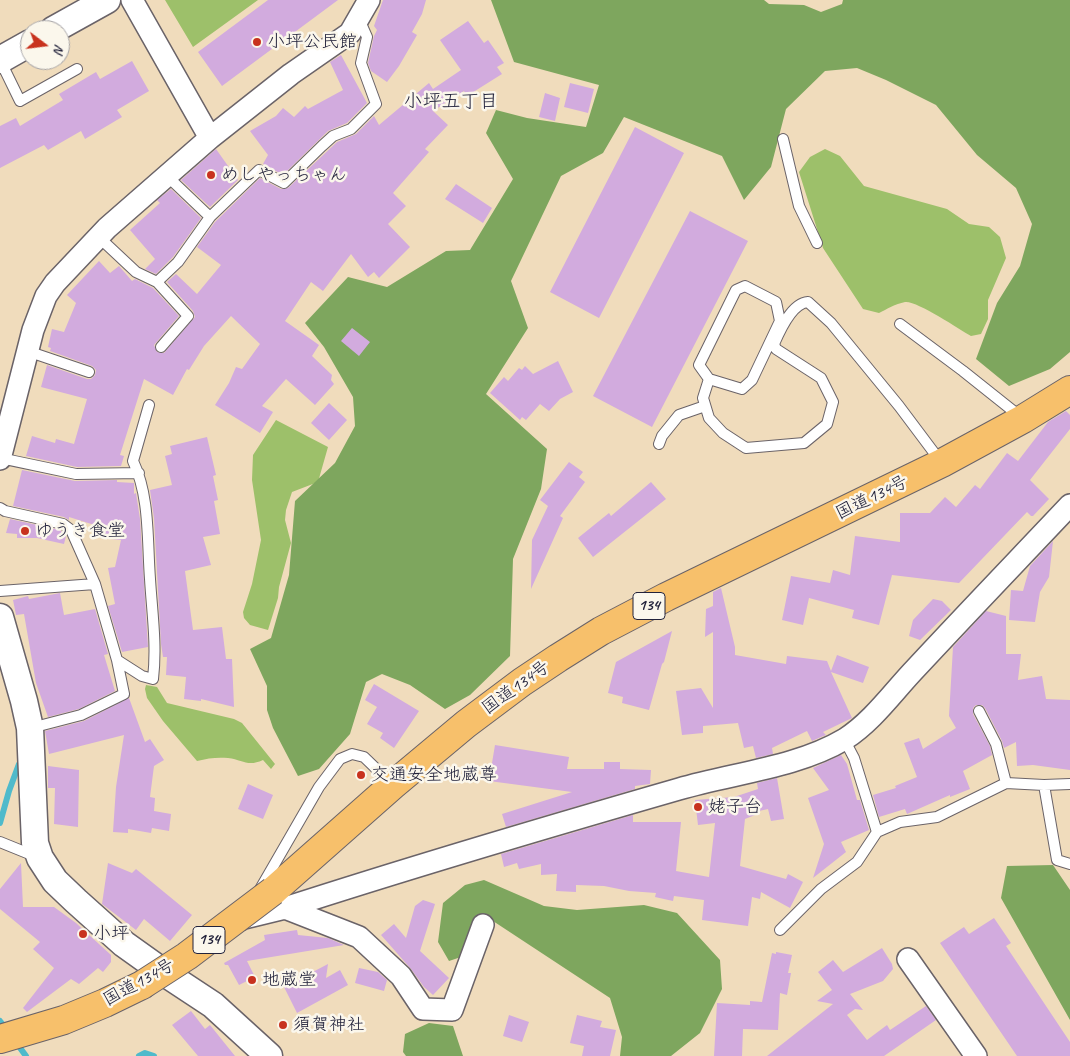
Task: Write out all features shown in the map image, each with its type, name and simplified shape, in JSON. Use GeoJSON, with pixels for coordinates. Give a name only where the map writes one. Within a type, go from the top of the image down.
{"type":"FeatureCollection","features":[{"type":"Feature","properties":{"kind":"highway","name":"国道134号"},"geometry":{"type":"LineString","coordinates":[[0,1039],[64,1020],[154,980],[187,956],[279,900],[393,785],[466,724],[515,687],[601,631],[666,596],[942,464],[1023,419],[1070,390]]}},
{"type":"Feature","properties":{"kind":"street"},"geometry":{"type":"LineString","coordinates":[[70,21],[107,0]]}},
{"type":"Feature","properties":{"kind":"street"},"geometry":{"type":"LineString","coordinates":[[132,0],[210,138]]}},
{"type":"Feature","properties":{"kind":"street"},"geometry":{"type":"LineString","coordinates":[[0,459],[27,350],[40,309],[46,296],[55,284],[107,228],[210,138],[291,74],[350,34],[364,9]]}},
{"type":"Feature","properties":{"kind":"street"},"geometry":{"type":"LineString","coordinates":[[0,60],[20,49]]}},
{"type":"Feature","properties":{"kind":"street"},"geometry":{"type":"LineString","coordinates":[[154,980],[189,960],[244,918],[279,900],[672,791],[790,762],[844,739],[863,727],[906,678],[1070,505]]}},
{"type":"Feature","properties":{"kind":"street"},"geometry":{"type":"LineString","coordinates":[[0,617],[24,700],[30,728],[35,843],[40,858],[55,881],[124,944],[154,980],[213,1005],[269,1056]]}},
{"type":"Feature","properties":{"kind":"street"},"geometry":{"type":"LineString","coordinates":[[279,900],[359,937],[401,976],[423,1009],[452,1010],[483,925]]}},
{"type":"Feature","properties":{"kind":"street"},"geometry":{"type":"LineString","coordinates":[[908,959],[976,1056]]}},
{"type":"Feature","properties":{"kind":"lane"},"geometry":{"type":"LineString","coordinates":[[157,282],[178,262],[210,217],[259,170],[284,183],[333,136],[351,129],[376,104],[361,63],[367,37],[364,9]]}},
{"type":"Feature","properties":{"kind":"lane"},"geometry":{"type":"LineString","coordinates":[[0,60],[20,101],[77,69]]}},
{"type":"Feature","properties":{"kind":"lane"},"geometry":{"type":"LineString","coordinates":[[783,139],[800,206],[817,243]]}},
{"type":"Feature","properties":{"kind":"lane"},"geometry":{"type":"LineString","coordinates":[[166,176],[210,217]]}},
{"type":"Feature","properties":{"kind":"lane"},"geometry":{"type":"LineString","coordinates":[[104,242],[136,272],[157,282],[188,316],[161,347]]}},
{"type":"Feature","properties":{"kind":"lane"},"geometry":{"type":"LineString","coordinates":[[745,286],[776,302],[780,321],[752,380],[742,389],[709,379],[699,365],[736,290],[745,286]]}},
{"type":"Feature","properties":{"kind":"lane"},"geometry":{"type":"LineString","coordinates":[[709,379],[703,398],[709,418],[722,432],[746,448],[804,443],[827,424],[833,402],[821,378],[784,355],[776,349],[774,344],[797,305],[802,302],[808,302],[817,308],[837,331],[899,406],[942,464]]}},
{"type":"Feature","properties":{"kind":"lane"},"geometry":{"type":"LineString","coordinates":[[900,324],[1023,419]]}},
{"type":"Feature","properties":{"kind":"lane"},"geometry":{"type":"LineString","coordinates":[[27,350],[89,372]]}},
{"type":"Feature","properties":{"kind":"lane"},"geometry":{"type":"LineString","coordinates":[[118,660],[142,676],[153,679],[156,649],[145,500],[139,473],[133,461],[148,404]]}},
{"type":"Feature","properties":{"kind":"lane"},"geometry":{"type":"LineString","coordinates":[[659,444],[662,436],[679,415],[705,406]]}},
{"type":"Feature","properties":{"kind":"lane"},"geometry":{"type":"LineString","coordinates":[[0,459],[76,474],[139,473]]}},
{"type":"Feature","properties":{"kind":"lane"},"geometry":{"type":"LineString","coordinates":[[0,508],[4,511],[63,524],[71,530],[95,584],[118,660],[124,694],[81,715],[30,728]]}},
{"type":"Feature","properties":{"kind":"lane"},"geometry":{"type":"LineString","coordinates":[[0,591],[95,584]]}},
{"type":"Feature","properties":{"kind":"lane"},"geometry":{"type":"LineString","coordinates":[[979,711],[996,744],[1006,783]]}},
{"type":"Feature","properties":{"kind":"lane"},"geometry":{"type":"LineString","coordinates":[[844,739],[854,758],[877,832]]}},
{"type":"Feature","properties":{"kind":"lane"},"geometry":{"type":"LineString","coordinates":[[244,918],[319,787],[340,760],[352,754],[364,757],[393,785]]}},
{"type":"Feature","properties":{"kind":"lane"},"geometry":{"type":"LineString","coordinates":[[780,930],[821,889],[856,862],[877,832],[900,822],[937,817],[1006,783],[1070,784]]}},
{"type":"Feature","properties":{"kind":"lane"},"geometry":{"type":"LineString","coordinates":[[1044,785],[1057,860],[1070,864]]}},
{"type":"Feature","properties":{"kind":"lane"},"geometry":{"type":"LineString","coordinates":[[0,842],[40,858]]}},
{"type":"Feature","properties":{"kind":"green space"},"geometry":{"type":"Polygon","coordinates":[[[165,0],[258,0],[193,47],[165,0]]]}},
{"type":"Feature","properties":{"kind":"green space"},"geometry":{"type":"Polygon","coordinates":[[[491,0],[764,0],[769,4],[804,5],[821,12],[842,4],[843,0],[1070,0],[1070,352],[1050,369],[1009,386],[976,359],[997,303],[1020,266],[1032,224],[1016,188],[977,155],[936,105],[857,68],[825,71],[786,109],[771,167],[744,200],[722,156],[624,117],[603,153],[561,176],[511,281],[528,328],[486,394],[547,449],[541,489],[513,559],[510,656],[470,695],[445,709],[410,685],[382,674],[366,682],[350,734],[319,769],[298,776],[273,728],[267,710],[267,686],[250,649],[271,638],[289,575],[295,501],[335,463],[355,426],[353,397],[324,347],[305,323],[348,277],[387,287],[446,251],[470,250],[513,179],[486,133],[496,110],[527,118],[586,127],[599,85],[514,62],[491,0]]]}},
{"type":"Feature","properties":{"kind":"green space"},"geometry":{"type":"Polygon","coordinates":[[[825,149],[840,156],[864,186],[947,209],[969,224],[989,227],[1000,237],[1006,258],[988,300],[988,319],[981,334],[971,336],[928,310],[911,303],[898,304],[879,313],[863,309],[823,248],[799,172],[810,157],[825,149]]]}},
{"type":"Feature","properties":{"kind":"green space"},"geometry":{"type":"Polygon","coordinates":[[[276,420],[328,447],[318,482],[292,492],[286,510],[285,520],[291,543],[268,630],[250,625],[244,618],[243,612],[252,584],[261,540],[252,480],[253,455],[276,420]]]}},
{"type":"Feature","properties":{"kind":"green space"},"geometry":{"type":"Polygon","coordinates":[[[146,685],[157,687],[167,703],[234,719],[242,723],[275,764],[271,769],[263,760],[253,763],[228,758],[209,758],[197,761],[163,721],[147,698],[146,685]]]}},
{"type":"Feature","properties":{"kind":"green space"},"geometry":{"type":"Polygon","coordinates":[[[1053,865],[1070,890],[1070,1020],[1001,898],[1007,866],[1053,865]]]}},
{"type":"Feature","properties":{"kind":"green space"},"geometry":{"type":"Polygon","coordinates":[[[484,880],[544,906],[577,910],[644,905],[677,913],[720,960],[722,989],[700,1033],[671,1056],[620,1056],[622,1037],[610,998],[493,921],[475,920],[461,957],[449,961],[438,942],[443,903],[465,885],[484,880]]]}},
{"type":"Feature","properties":{"kind":"green space"},"geometry":{"type":"Polygon","coordinates":[[[429,1023],[453,1026],[463,1056],[406,1056],[403,1052],[405,1034],[429,1023]]]}},
{"type":"Feature","properties":{"kind":"building"},"geometry":{"type":"Polygon","coordinates":[[[268,0],[338,0],[222,86],[198,52],[268,0]]]}},
{"type":"Feature","properties":{"kind":"building"},"geometry":{"type":"Polygon","coordinates":[[[383,0],[426,0],[422,14],[412,32],[417,35],[399,66],[387,82],[371,71],[368,63],[377,30],[374,26],[383,0]]]}},
{"type":"Feature","properties":{"kind":"building"},"geometry":{"type":"Polygon","coordinates":[[[468,21],[484,43],[488,40],[504,63],[497,67],[502,74],[467,96],[464,91],[433,111],[448,125],[425,149],[429,152],[393,193],[406,206],[388,224],[410,247],[379,278],[374,272],[368,277],[351,254],[323,291],[311,282],[285,321],[319,345],[312,356],[332,375],[331,380],[334,384],[315,405],[286,379],[262,406],[273,412],[260,433],[215,405],[229,383],[236,367],[242,369],[260,344],[231,316],[204,346],[189,370],[187,369],[173,395],[144,379],[120,455],[124,456],[121,466],[77,467],[26,456],[32,436],[55,443],[56,439],[74,444],[87,399],[41,387],[47,365],[87,379],[91,379],[95,375],[96,370],[92,366],[50,351],[51,348],[48,347],[52,329],[64,332],[76,303],[67,295],[99,261],[110,273],[119,266],[132,281],[135,279],[153,288],[179,316],[154,345],[157,352],[164,353],[195,317],[193,311],[167,282],[176,274],[197,294],[221,265],[197,247],[215,222],[260,178],[281,189],[288,188],[337,142],[356,134],[374,116],[379,125],[429,83],[433,89],[461,70],[440,40],[468,21]]]}},
{"type":"Feature","properties":{"kind":"building"},"geometry":{"type":"Polygon","coordinates":[[[341,55],[367,103],[347,123],[328,131],[283,175],[263,164],[268,155],[250,131],[276,116],[283,108],[294,117],[305,106],[308,109],[343,90],[330,62],[341,55]]]}},
{"type":"Feature","properties":{"kind":"building"},"geometry":{"type":"Polygon","coordinates":[[[132,61],[149,91],[117,110],[122,117],[85,139],[81,131],[48,150],[44,145],[0,168],[0,126],[16,118],[20,126],[63,100],[59,94],[96,72],[100,79],[132,61]]]}},
{"type":"Feature","properties":{"kind":"building"},"geometry":{"type":"Polygon","coordinates":[[[570,83],[594,89],[588,113],[564,107],[570,83]]]}},
{"type":"Feature","properties":{"kind":"building"},"geometry":{"type":"Polygon","coordinates":[[[545,93],[560,98],[555,121],[539,117],[545,93]]]}},
{"type":"Feature","properties":{"kind":"building"},"geometry":{"type":"Polygon","coordinates":[[[635,127],[684,153],[599,318],[550,292],[635,127]]]}},
{"type":"Feature","properties":{"kind":"building","name":"めしやっちゃん"},"geometry":{"type":"Polygon","coordinates":[[[216,149],[238,180],[210,207],[181,180],[216,149]]]}},
{"type":"Feature","properties":{"kind":"building"},"geometry":{"type":"Polygon","coordinates":[[[456,184],[492,208],[483,223],[445,199],[456,184]]]}},
{"type":"Feature","properties":{"kind":"building"},"geometry":{"type":"Polygon","coordinates":[[[171,189],[201,218],[173,257],[156,274],[145,269],[155,259],[130,230],[160,203],[157,200],[171,189]]]}},
{"type":"Feature","properties":{"kind":"building"},"geometry":{"type":"Polygon","coordinates":[[[690,211],[748,241],[652,427],[593,396],[690,211]]]}},
{"type":"Feature","properties":{"kind":"building"},"geometry":{"type":"Polygon","coordinates":[[[352,328],[370,342],[359,356],[341,341],[352,328]]]}},
{"type":"Feature","properties":{"kind":"building"},"geometry":{"type":"Polygon","coordinates":[[[558,361],[573,392],[560,399],[549,411],[540,404],[526,420],[522,417],[520,420],[490,393],[504,377],[508,381],[519,368],[522,370],[525,366],[533,374],[558,361]]]}},
{"type":"Feature","properties":{"kind":"building"},"geometry":{"type":"Polygon","coordinates":[[[329,403],[347,420],[329,440],[311,423],[329,403]]]}},
{"type":"Feature","properties":{"kind":"building"},"geometry":{"type":"Polygon","coordinates":[[[1066,411],[1070,415],[1070,429],[1030,480],[1049,499],[1033,516],[1027,512],[959,583],[892,575],[879,625],[852,618],[854,610],[809,598],[803,625],[782,620],[791,576],[830,583],[833,570],[850,575],[855,536],[900,542],[900,513],[930,513],[945,497],[956,507],[975,485],[980,489],[1007,453],[1018,461],[1048,422],[1066,411]]]}},
{"type":"Feature","properties":{"kind":"building"},"geometry":{"type":"Polygon","coordinates":[[[207,437],[216,475],[213,476],[218,500],[214,501],[220,534],[203,537],[211,565],[185,571],[193,630],[222,627],[226,659],[232,659],[234,707],[201,699],[201,701],[184,699],[186,677],[166,675],[167,657],[163,657],[161,644],[154,518],[150,490],[172,485],[165,456],[172,454],[170,446],[207,437]]]}},
{"type":"Feature","properties":{"kind":"building"},"geometry":{"type":"Polygon","coordinates":[[[569,462],[583,472],[579,477],[585,482],[560,516],[563,518],[531,589],[532,540],[548,506],[540,500],[569,462]]]}},
{"type":"Feature","properties":{"kind":"building"},"geometry":{"type":"Polygon","coordinates":[[[22,470],[75,481],[117,480],[117,482],[134,483],[134,494],[136,493],[140,519],[148,647],[122,652],[108,606],[115,604],[108,568],[115,567],[121,540],[100,538],[101,527],[69,517],[69,520],[64,517],[13,506],[22,470]]]}},
{"type":"Feature","properties":{"kind":"building"},"geometry":{"type":"Polygon","coordinates":[[[651,482],[666,499],[593,557],[578,538],[609,513],[611,516],[651,482]]]}},
{"type":"Feature","properties":{"kind":"building"},"geometry":{"type":"Polygon","coordinates":[[[10,519],[60,530],[66,536],[64,544],[37,538],[17,538],[17,534],[6,533],[10,519]]]}},
{"type":"Feature","properties":{"kind":"building"},"geometry":{"type":"Polygon","coordinates":[[[1053,541],[1049,577],[1040,592],[1035,622],[1009,620],[1011,590],[1023,591],[1030,566],[1053,541]]]}},
{"type":"Feature","properties":{"kind":"building"},"geometry":{"type":"Polygon","coordinates":[[[721,588],[735,647],[735,655],[786,664],[787,656],[827,661],[831,671],[837,655],[869,667],[863,683],[831,672],[852,718],[823,732],[826,735],[812,741],[807,731],[772,748],[773,754],[756,758],[753,746],[744,748],[738,723],[703,726],[703,733],[682,735],[676,691],[701,688],[713,708],[713,632],[705,637],[706,609],[713,606],[713,592],[721,588]]]}},
{"type":"Feature","properties":{"kind":"building"},"geometry":{"type":"Polygon","coordinates":[[[60,593],[64,615],[95,609],[108,654],[104,655],[115,691],[79,709],[48,717],[36,683],[24,614],[16,615],[13,600],[28,596],[29,599],[60,593]]]}},
{"type":"Feature","properties":{"kind":"building"},"geometry":{"type":"Polygon","coordinates":[[[933,599],[942,601],[951,610],[920,640],[909,636],[913,620],[933,599]]]}},
{"type":"Feature","properties":{"kind":"building"},"geometry":{"type":"Polygon","coordinates":[[[986,611],[1006,616],[1006,654],[1021,654],[1018,680],[1042,676],[1046,699],[1070,700],[1070,770],[1033,765],[1017,766],[1016,742],[1004,748],[985,708],[982,705],[976,705],[973,708],[973,714],[990,746],[992,755],[963,771],[970,789],[950,797],[950,795],[907,814],[905,809],[879,817],[873,795],[896,788],[895,786],[917,777],[904,743],[919,738],[923,749],[956,728],[949,716],[953,647],[986,611]]]}},
{"type":"Feature","properties":{"kind":"building"},"geometry":{"type":"Polygon","coordinates":[[[672,631],[649,710],[622,703],[623,697],[608,693],[616,662],[672,631]]]}},
{"type":"Feature","properties":{"kind":"building"},"geometry":{"type":"Polygon","coordinates":[[[374,684],[419,711],[394,748],[380,738],[383,733],[367,724],[377,707],[365,700],[374,684]]]}},
{"type":"Feature","properties":{"kind":"building"},"geometry":{"type":"Polygon","coordinates":[[[129,698],[145,742],[150,739],[164,760],[154,766],[150,797],[155,798],[154,811],[171,814],[169,831],[152,828],[151,833],[128,829],[128,833],[113,832],[116,787],[124,735],[49,754],[45,731],[84,721],[129,698]]]}},
{"type":"Feature","properties":{"kind":"building"},"geometry":{"type":"Polygon","coordinates":[[[495,745],[569,757],[567,769],[604,769],[604,762],[620,762],[620,769],[651,770],[650,784],[635,786],[635,789],[506,827],[502,814],[572,792],[489,781],[495,745]]]}},
{"type":"Feature","properties":{"kind":"building"},"geometry":{"type":"Polygon","coordinates":[[[841,755],[847,764],[857,800],[860,800],[869,830],[841,842],[846,852],[813,878],[824,844],[808,798],[829,790],[813,768],[841,755]]]}},
{"type":"Feature","properties":{"kind":"building"},"geometry":{"type":"Polygon","coordinates":[[[48,766],[79,770],[78,827],[54,824],[55,788],[48,788],[48,766]]]}},
{"type":"Feature","properties":{"kind":"building"},"geometry":{"type":"Polygon","coordinates":[[[777,778],[784,819],[771,821],[768,809],[759,811],[760,813],[745,819],[740,866],[786,879],[788,874],[803,882],[790,908],[761,892],[760,899],[752,897],[748,926],[702,920],[704,900],[674,896],[673,901],[655,897],[656,893],[629,891],[604,886],[576,885],[576,892],[556,891],[557,874],[541,875],[541,864],[519,869],[517,863],[504,867],[501,854],[633,815],[633,822],[681,822],[676,871],[709,877],[715,823],[698,825],[695,800],[734,797],[758,789],[757,783],[777,778]]]}},
{"type":"Feature","properties":{"kind":"building"},"geometry":{"type":"Polygon","coordinates":[[[248,784],[273,795],[263,819],[238,809],[248,784]]]}},
{"type":"Feature","properties":{"kind":"building"},"geometry":{"type":"Polygon","coordinates":[[[21,863],[23,907],[54,907],[76,923],[111,955],[111,962],[103,972],[98,968],[79,984],[71,979],[27,1012],[23,1008],[54,968],[33,949],[40,942],[0,909],[0,889],[21,863]]]}},
{"type":"Feature","properties":{"kind":"building"},"geometry":{"type":"Polygon","coordinates":[[[108,863],[132,873],[136,869],[192,915],[170,941],[144,919],[136,930],[102,904],[108,863]]]}},
{"type":"Feature","properties":{"kind":"building"},"geometry":{"type":"Polygon","coordinates":[[[423,900],[435,904],[420,951],[449,978],[433,995],[424,987],[381,935],[394,924],[406,938],[415,906],[423,900]]]}},
{"type":"Feature","properties":{"kind":"building"},"geometry":{"type":"Polygon","coordinates":[[[994,918],[1011,943],[1006,946],[1070,1042],[1070,1056],[1017,1056],[940,943],[964,927],[969,934],[994,918]]]}},
{"type":"Feature","properties":{"kind":"building"},"geometry":{"type":"Polygon","coordinates":[[[297,930],[298,935],[328,938],[344,945],[247,961],[255,977],[239,985],[228,965],[224,963],[265,940],[264,935],[297,930]]]}},
{"type":"Feature","properties":{"kind":"building"},"geometry":{"type":"Polygon","coordinates":[[[882,948],[893,969],[883,981],[850,994],[863,1010],[855,1009],[847,1015],[867,1040],[887,1025],[890,1030],[926,1006],[936,1020],[884,1056],[767,1056],[833,1004],[817,1001],[832,990],[818,972],[833,960],[843,972],[882,948]]]}},
{"type":"Feature","properties":{"kind":"building"},"geometry":{"type":"Polygon","coordinates":[[[776,952],[792,955],[788,973],[791,973],[787,995],[780,993],[778,1030],[743,1029],[742,1056],[714,1056],[717,1003],[750,1005],[750,1001],[762,1002],[772,953],[776,954],[776,952]]]}},
{"type":"Feature","properties":{"kind":"building"},"geometry":{"type":"Polygon","coordinates":[[[328,964],[326,978],[340,970],[348,985],[297,1013],[284,987],[328,964]]]}},
{"type":"Feature","properties":{"kind":"building"},"geometry":{"type":"Polygon","coordinates":[[[359,968],[378,972],[387,980],[384,991],[355,983],[359,968]]]}},
{"type":"Feature","properties":{"kind":"building"},"geometry":{"type":"Polygon","coordinates":[[[191,1011],[205,1029],[210,1025],[235,1056],[198,1056],[172,1025],[191,1011]]]}},
{"type":"Feature","properties":{"kind":"building"},"geometry":{"type":"Polygon","coordinates":[[[509,1015],[529,1022],[522,1042],[503,1036],[509,1015]]]}},
{"type":"Feature","properties":{"kind":"building"},"geometry":{"type":"Polygon","coordinates":[[[577,1015],[602,1021],[600,1027],[616,1030],[610,1056],[582,1056],[584,1046],[570,1043],[577,1015]]]}},
{"type":"Feature","properties":{"kind":"waterway"},"geometry":{"type":"LineString","coordinates":[[0,823],[19,764]]}},
{"type":"Feature","properties":{"kind":"waterway"},"geometry":{"type":"LineString","coordinates":[[0,1021],[8,1031]]}},
{"type":"Feature","properties":{"kind":"waterway"},"geometry":{"type":"LineString","coordinates":[[15,1041],[26,1056]]}},
{"type":"Feature","properties":{"kind":"waterway"},"geometry":{"type":"LineString","coordinates":[[139,1056],[145,1053],[154,1056]]}},
{"type":"Feature","properties":{"kind":"place","name":"小坪公民館"},"geometry":{"type":"Point","coordinates":[257,42]}},
{"type":"Feature","properties":{"kind":"place","name":"めしやっちゃん"},"geometry":{"type":"Point","coordinates":[211,175]}},
{"type":"Feature","properties":{"kind":"place","name":"ゆうき食堂"},"geometry":{"type":"Point","coordinates":[25,531]}},
{"type":"Feature","properties":{"kind":"place","name":"交通安全地蔵尊"},"geometry":{"type":"Point","coordinates":[361,775]}},
{"type":"Feature","properties":{"kind":"place","name":"姥子台"},"geometry":{"type":"Point","coordinates":[698,807]}},
{"type":"Feature","properties":{"kind":"place","name":"小坪"},"geometry":{"type":"Point","coordinates":[83,934]}},
{"type":"Feature","properties":{"kind":"place","name":"地蔵堂"},"geometry":{"type":"Point","coordinates":[252,980]}},
{"type":"Feature","properties":{"kind":"place","name":"須賀神社"},"geometry":{"type":"Point","coordinates":[283,1025]}},
{"type":"Feature","properties":{"kind":"district","name":"小坪五丁目"},"geometry":{"type":"Point","coordinates":[451,102]}}]}
